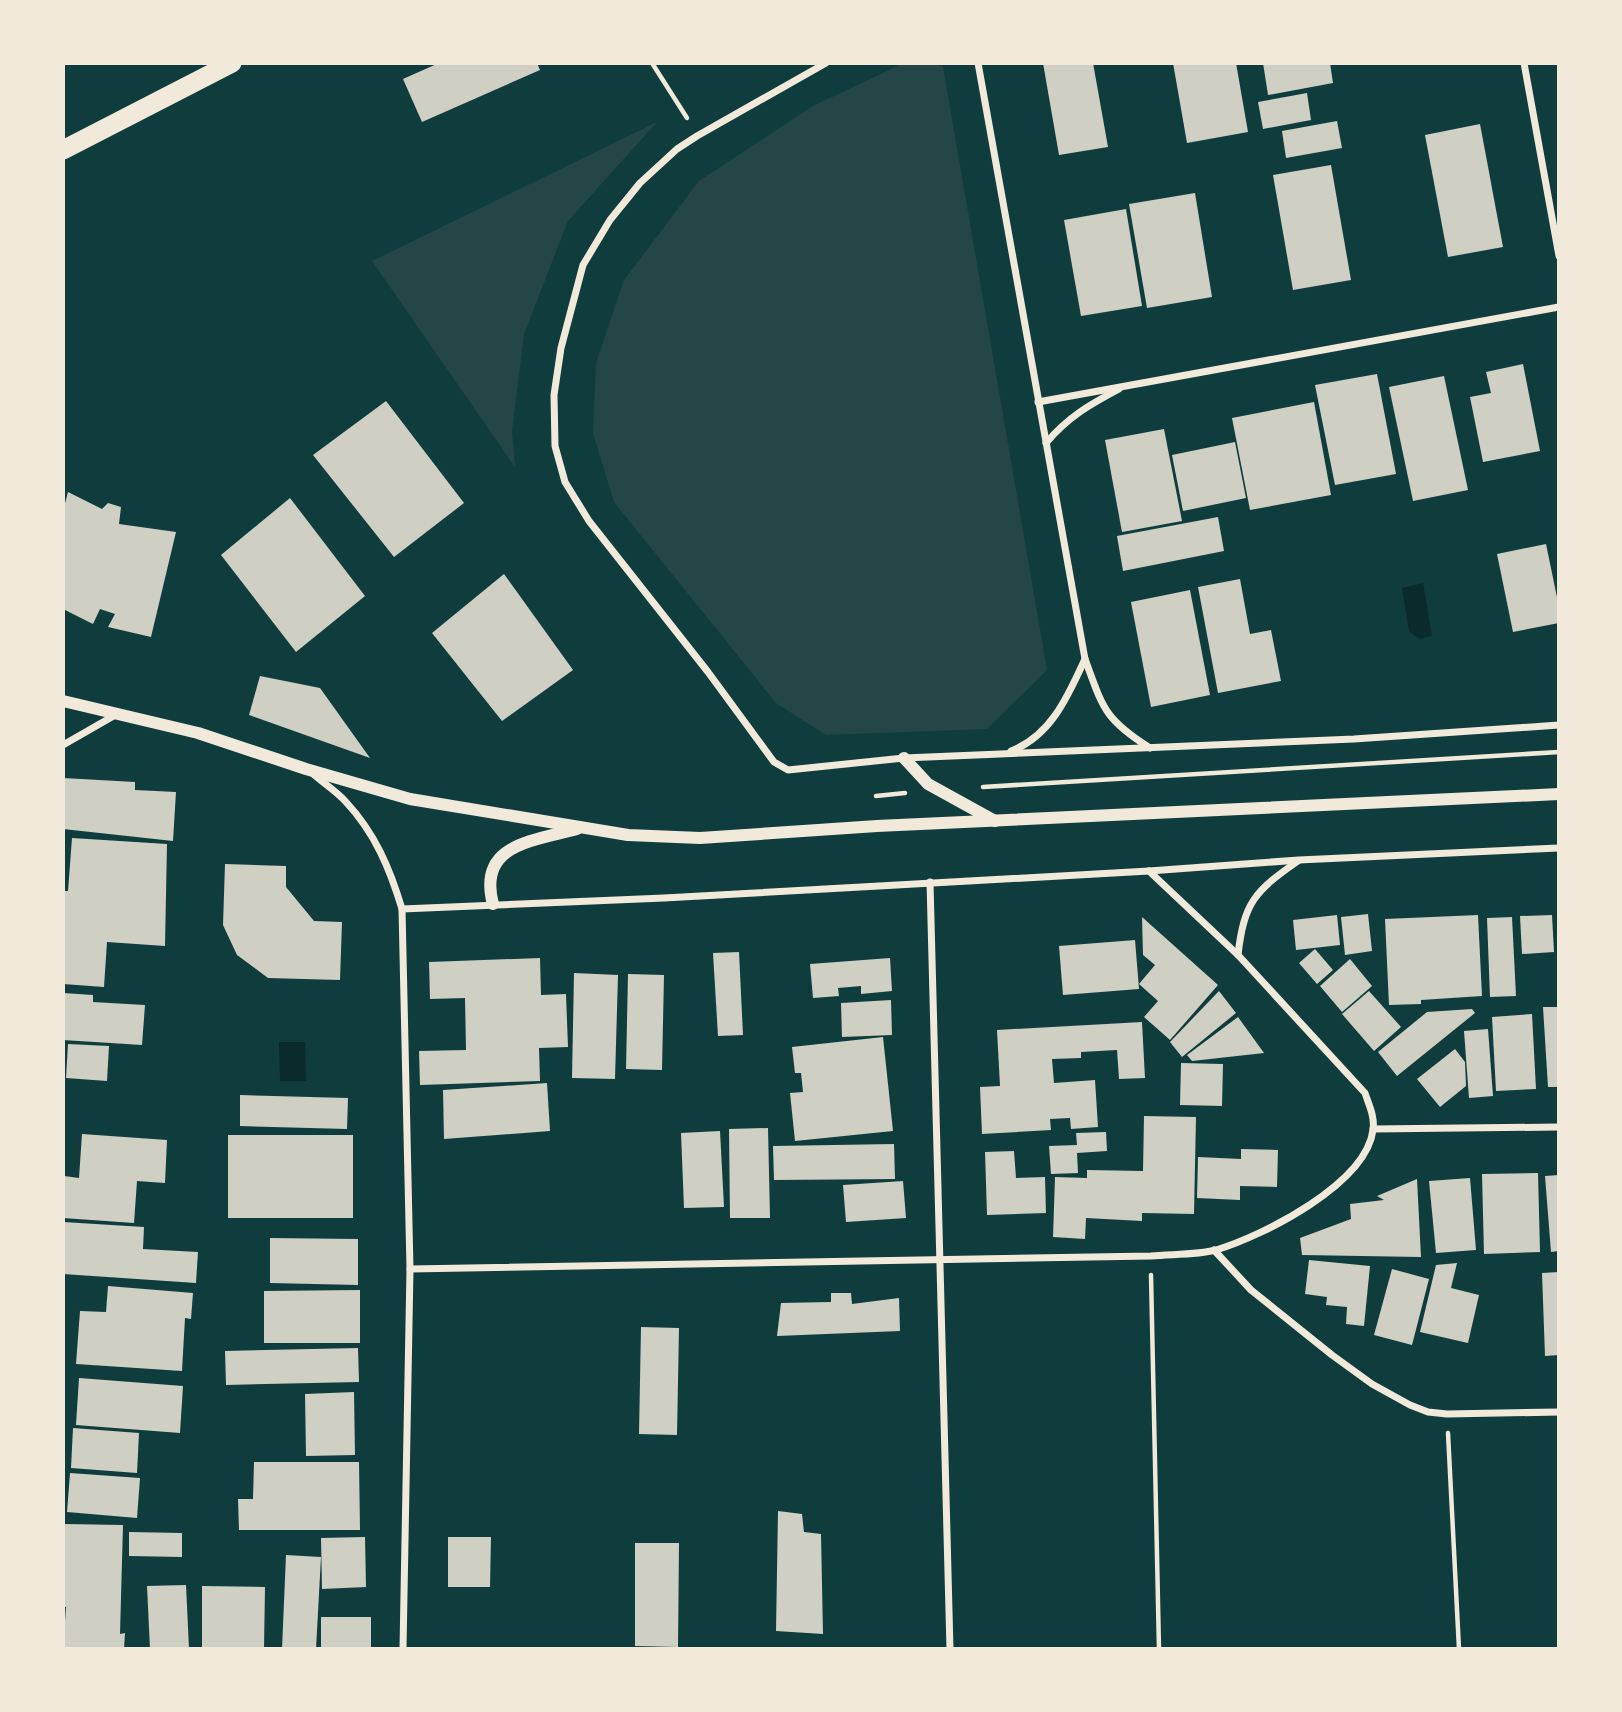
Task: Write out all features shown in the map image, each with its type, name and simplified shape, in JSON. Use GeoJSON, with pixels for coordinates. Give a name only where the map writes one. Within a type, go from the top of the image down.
{"type":"FeatureCollection","features":[{"type":"Feature","properties":{"kind":"highway"},"geometry":{"type":"LineString","coordinates":[[63,150],[232,63]]}},
{"type":"Feature","properties":{"kind":"street"},"geometry":{"type":"LineString","coordinates":[[826,63],[677,149],[640,184],[610,220],[583,265],[561,348],[554,395],[555,446],[565,482],[589,521],[708,672],[760,746],[780,767],[788,770],[904,758],[1354,739],[1559,725]]}},
{"type":"Feature","properties":{"kind":"street"},"geometry":{"type":"LineString","coordinates":[[978,63],[1085,659],[1103,709],[1123,731],[1150,748]]}},
{"type":"Feature","properties":{"kind":"street"},"geometry":{"type":"LineString","coordinates":[[1524,63],[1559,256]]}},
{"type":"Feature","properties":{"kind":"street"},"geometry":{"type":"LineString","coordinates":[[1038,402],[1559,307]]}},
{"type":"Feature","properties":{"kind":"street"},"geometry":{"type":"LineString","coordinates":[[1046,443],[1063,423],[1087,406],[1126,386]]}},
{"type":"Feature","properties":{"kind":"street"},"geometry":{"type":"LineString","coordinates":[[1003,754],[1025,746],[1047,727],[1065,703],[1085,659]]}},
{"type":"Feature","properties":{"kind":"street"},"geometry":{"type":"LineString","coordinates":[[63,701],[198,733],[306,769],[410,799],[628,835],[700,838],[1559,794]]}},
{"type":"Feature","properties":{"kind":"street"},"geometry":{"type":"LineString","coordinates":[[63,745],[117,714]]}},
{"type":"Feature","properties":{"kind":"street"},"geometry":{"type":"LineString","coordinates":[[904,758],[928,784],[996,822]]}},
{"type":"Feature","properties":{"kind":"street"},"geometry":{"type":"LineString","coordinates":[[306,769],[345,801],[371,832],[390,869],[402,909],[410,1269],[403,1649]]}},
{"type":"Feature","properties":{"kind":"street"},"geometry":{"type":"LineString","coordinates":[[494,904],[489,889],[490,876],[494,865],[506,852],[522,844],[582,828]]}},
{"type":"Feature","properties":{"kind":"street"},"geometry":{"type":"LineString","coordinates":[[402,909],[664,898],[1299,860],[1559,848]]}},
{"type":"Feature","properties":{"kind":"street"},"geometry":{"type":"LineString","coordinates":[[1238,955],[1242,925],[1248,909],[1269,881],[1299,860]]}},
{"type":"Feature","properties":{"kind":"street"},"geometry":{"type":"LineString","coordinates":[[410,1269],[940,1262],[1151,1256],[1214,1250],[1292,1217],[1322,1196],[1364,1156],[1373,1129],[1372,1112],[1365,1093],[1238,955],[1149,871]]}},
{"type":"Feature","properties":{"kind":"street"},"geometry":{"type":"LineString","coordinates":[[930,882],[950,1649]]}},
{"type":"Feature","properties":{"kind":"street"},"geometry":{"type":"LineString","coordinates":[[1373,1129],[1559,1127]]}},
{"type":"Feature","properties":{"kind":"street"},"geometry":{"type":"LineString","coordinates":[[1214,1250],[1251,1290],[1332,1355],[1372,1384],[1420,1409],[1447,1414],[1559,1412]]}},
{"type":"Feature","properties":{"kind":"path"},"geometry":{"type":"LineString","coordinates":[[652,63],[697,136]]}},
{"type":"Feature","properties":{"kind":"path"},"geometry":{"type":"LineString","coordinates":[[876,796],[938,789],[1559,752]]}},
{"type":"Feature","properties":{"kind":"path"},"geometry":{"type":"LineString","coordinates":[[1151,1256],[1159,1649]]}},
{"type":"Feature","properties":{"kind":"path"},"geometry":{"type":"LineString","coordinates":[[1447,1414],[1459,1649]]}},
{"type":"Feature","properties":{"kind":"shaded area"},"geometry":{"type":"Polygon","coordinates":[[[904,63],[935,63],[943,67],[1047,670],[987,729],[826,735],[776,703],[614,502],[593,433],[596,363],[624,280],[699,181],[813,106],[904,63]]]}},
{"type":"Feature","properties":{"kind":"shaded area"},"geometry":{"type":"Polygon","coordinates":[[[657,122],[568,221],[524,334],[512,431],[515,467],[372,261],[657,122]]]}},
{"type":"Feature","properties":{"kind":"shaded area"},"geometry":{"type":"Polygon","coordinates":[[[1423,583],[1432,636],[1419,639],[1409,631],[1402,588],[1423,583]]]}},
{"type":"Feature","properties":{"kind":"shaded area"},"geometry":{"type":"Polygon","coordinates":[[[279,1042],[305,1042],[306,1081],[280,1081],[279,1042]]]}},
{"type":"Feature","properties":{"kind":"building"},"geometry":{"type":"Polygon","coordinates":[[[439,63],[537,63],[540,70],[422,122],[403,79],[439,63]]]}},
{"type":"Feature","properties":{"kind":"building"},"geometry":{"type":"Polygon","coordinates":[[[1043,63],[1093,63],[1108,147],[1059,155],[1043,63]]]}},
{"type":"Feature","properties":{"kind":"building"},"geometry":{"type":"Polygon","coordinates":[[[1173,63],[1236,63],[1248,132],[1187,143],[1173,63]]]}},
{"type":"Feature","properties":{"kind":"building"},"geometry":{"type":"Polygon","coordinates":[[[1263,63],[1330,63],[1333,83],[1268,95],[1263,63]]]}},
{"type":"Feature","properties":{"kind":"building"},"geometry":{"type":"Polygon","coordinates":[[[1307,93],[1311,120],[1263,129],[1258,102],[1307,93]]]}},
{"type":"Feature","properties":{"kind":"building"},"geometry":{"type":"Polygon","coordinates":[[[1337,121],[1342,148],[1286,158],[1282,131],[1337,121]]]}},
{"type":"Feature","properties":{"kind":"building"},"geometry":{"type":"Polygon","coordinates":[[[1480,124],[1503,247],[1448,257],[1425,135],[1480,124]]]}},
{"type":"Feature","properties":{"kind":"building"},"geometry":{"type":"Polygon","coordinates":[[[1331,165],[1351,280],[1293,290],[1273,175],[1331,165]]]}},
{"type":"Feature","properties":{"kind":"building"},"geometry":{"type":"Polygon","coordinates":[[[1195,193],[1212,297],[1147,308],[1129,204],[1195,193]]]}},
{"type":"Feature","properties":{"kind":"building"},"geometry":{"type":"Polygon","coordinates":[[[1126,209],[1142,306],[1081,316],[1064,220],[1126,209]]]}},
{"type":"Feature","properties":{"kind":"building"},"geometry":{"type":"Polygon","coordinates":[[[1523,364],[1540,451],[1483,462],[1470,397],[1491,393],[1486,372],[1523,364]]]}},
{"type":"Feature","properties":{"kind":"building"},"geometry":{"type":"Polygon","coordinates":[[[1377,374],[1396,474],[1335,485],[1315,385],[1377,374]]]}},
{"type":"Feature","properties":{"kind":"building"},"geometry":{"type":"Polygon","coordinates":[[[1444,376],[1468,490],[1413,501],[1389,387],[1444,376]]]}},
{"type":"Feature","properties":{"kind":"building"},"geometry":{"type":"Polygon","coordinates":[[[386,401],[464,503],[394,557],[313,455],[386,401]]]}},
{"type":"Feature","properties":{"kind":"building"},"geometry":{"type":"Polygon","coordinates":[[[1314,402],[1331,495],[1250,510],[1232,418],[1314,402]]]}},
{"type":"Feature","properties":{"kind":"building"},"geometry":{"type":"Polygon","coordinates":[[[1164,429],[1182,521],[1122,532],[1105,440],[1164,429]]]}},
{"type":"Feature","properties":{"kind":"building"},"geometry":{"type":"Polygon","coordinates":[[[1235,442],[1246,498],[1183,511],[1172,455],[1235,442]]]}},
{"type":"Feature","properties":{"kind":"building"},"geometry":{"type":"Polygon","coordinates":[[[68,492],[102,509],[108,503],[121,507],[119,524],[176,532],[151,637],[108,627],[115,614],[100,609],[93,624],[63,609],[63,511],[68,492]]]}},
{"type":"Feature","properties":{"kind":"building"},"geometry":{"type":"Polygon","coordinates":[[[290,498],[365,596],[296,652],[221,555],[290,498]]]}},
{"type":"Feature","properties":{"kind":"building"},"geometry":{"type":"Polygon","coordinates":[[[1218,517],[1224,551],[1123,571],[1117,536],[1218,517]]]}},
{"type":"Feature","properties":{"kind":"building"},"geometry":{"type":"Polygon","coordinates":[[[1546,544],[1559,607],[1559,623],[1513,632],[1497,554],[1546,544]]]}},
{"type":"Feature","properties":{"kind":"building"},"geometry":{"type":"Polygon","coordinates":[[[504,574],[573,670],[502,721],[432,633],[504,574]]]}},
{"type":"Feature","properties":{"kind":"building"},"geometry":{"type":"Polygon","coordinates":[[[1240,579],[1250,634],[1271,630],[1281,681],[1218,693],[1198,587],[1240,579]]]}},
{"type":"Feature","properties":{"kind":"building"},"geometry":{"type":"Polygon","coordinates":[[[1190,590],[1210,695],[1151,707],[1131,602],[1190,590]]]}},
{"type":"Feature","properties":{"kind":"building"},"geometry":{"type":"Polygon","coordinates":[[[260,676],[320,688],[370,758],[249,715],[260,676]]]}},
{"type":"Feature","properties":{"kind":"building"},"geometry":{"type":"Polygon","coordinates":[[[63,778],[135,782],[135,790],[176,792],[173,841],[63,829],[63,778]]]}},
{"type":"Feature","properties":{"kind":"building"},"geometry":{"type":"Polygon","coordinates":[[[72,838],[167,844],[165,946],[107,942],[104,987],[63,984],[64,891],[68,891],[72,838]]]}},
{"type":"Feature","properties":{"kind":"building"},"geometry":{"type":"Polygon","coordinates":[[[225,864],[286,866],[286,887],[314,921],[342,922],[340,980],[268,978],[237,955],[223,925],[225,864]]]}},
{"type":"Feature","properties":{"kind":"building"},"geometry":{"type":"Polygon","coordinates":[[[1368,914],[1372,951],[1345,955],[1341,917],[1368,914]]]}},
{"type":"Feature","properties":{"kind":"building"},"geometry":{"type":"Polygon","coordinates":[[[1337,915],[1340,945],[1296,950],[1293,920],[1337,915]]]}},
{"type":"Feature","properties":{"kind":"building"},"geometry":{"type":"Polygon","coordinates":[[[1478,915],[1482,996],[1389,1005],[1385,919],[1478,915]]]}},
{"type":"Feature","properties":{"kind":"building"},"geometry":{"type":"Polygon","coordinates":[[[1552,915],[1554,952],[1522,954],[1520,916],[1552,915]]]}},
{"type":"Feature","properties":{"kind":"building"},"geometry":{"type":"Polygon","coordinates":[[[1142,917],[1218,985],[1170,1040],[1144,1017],[1158,1001],[1139,984],[1155,965],[1143,955],[1142,917]]]}},
{"type":"Feature","properties":{"kind":"building"},"geometry":{"type":"Polygon","coordinates":[[[1512,917],[1516,996],[1490,997],[1487,918],[1512,917]]]}},
{"type":"Feature","properties":{"kind":"building"},"geometry":{"type":"Polygon","coordinates":[[[1135,940],[1139,989],[1063,995],[1059,946],[1135,940]]]}},
{"type":"Feature","properties":{"kind":"building"},"geometry":{"type":"Polygon","coordinates":[[[1315,949],[1333,970],[1317,984],[1299,963],[1315,949]]]}},
{"type":"Feature","properties":{"kind":"building"},"geometry":{"type":"Polygon","coordinates":[[[739,952],[743,1035],[718,1036],[713,953],[739,952]]]}},
{"type":"Feature","properties":{"kind":"building"},"geometry":{"type":"Polygon","coordinates":[[[540,958],[541,995],[566,994],[568,1047],[539,1048],[540,1081],[420,1085],[419,1051],[466,1050],[465,998],[430,999],[429,962],[540,958]]]}},
{"type":"Feature","properties":{"kind":"building"},"geometry":{"type":"Polygon","coordinates":[[[890,958],[892,991],[861,994],[861,986],[838,988],[839,996],[813,998],[810,964],[890,958]]]}},
{"type":"Feature","properties":{"kind":"building"},"geometry":{"type":"Polygon","coordinates":[[[1350,959],[1372,986],[1342,1012],[1320,986],[1350,959]]]}},
{"type":"Feature","properties":{"kind":"building"},"geometry":{"type":"Polygon","coordinates":[[[574,973],[618,975],[615,1079],[572,1078],[574,973]]]}},
{"type":"Feature","properties":{"kind":"building"},"geometry":{"type":"Polygon","coordinates":[[[628,974],[664,975],[662,1070],[626,1069],[628,974]]]}},
{"type":"Feature","properties":{"kind":"building"},"geometry":{"type":"Polygon","coordinates":[[[1219,991],[1236,1013],[1182,1057],[1170,1042],[1219,991]]]}},
{"type":"Feature","properties":{"kind":"building"},"geometry":{"type":"Polygon","coordinates":[[[1369,991],[1401,1027],[1374,1051],[1342,1014],[1369,991]]]}},
{"type":"Feature","properties":{"kind":"building"},"geometry":{"type":"Polygon","coordinates":[[[63,993],[93,995],[93,1002],[145,1005],[142,1045],[63,1040],[63,993]]]}},
{"type":"Feature","properties":{"kind":"building"},"geometry":{"type":"Polygon","coordinates":[[[891,1000],[892,1035],[842,1037],[841,1003],[891,1000]]]}},
{"type":"Feature","properties":{"kind":"building"},"geometry":{"type":"Polygon","coordinates":[[[1543,1007],[1559,1007],[1559,1087],[1548,1087],[1543,1007]]]}},
{"type":"Feature","properties":{"kind":"building"},"geometry":{"type":"Polygon","coordinates":[[[1472,1009],[1475,1013],[1397,1076],[1378,1052],[1427,1012],[1472,1009]]]}},
{"type":"Feature","properties":{"kind":"building"},"geometry":{"type":"Polygon","coordinates":[[[1532,1014],[1536,1089],[1496,1091],[1492,1017],[1532,1014]]]}},
{"type":"Feature","properties":{"kind":"building"},"geometry":{"type":"Polygon","coordinates":[[[1238,1017],[1264,1053],[1192,1061],[1187,1055],[1238,1017]]]}},
{"type":"Feature","properties":{"kind":"building"},"geometry":{"type":"Polygon","coordinates":[[[1142,1022],[1145,1078],[1119,1079],[1117,1050],[1081,1052],[1081,1058],[1052,1059],[1054,1083],[1095,1080],[1098,1127],[1071,1129],[1070,1118],[1050,1119],[1051,1130],[982,1134],[980,1087],[1000,1086],[997,1030],[1142,1022]]]}},
{"type":"Feature","properties":{"kind":"building"},"geometry":{"type":"Polygon","coordinates":[[[1488,1029],[1493,1096],[1469,1098],[1464,1031],[1488,1029]]]}},
{"type":"Feature","properties":{"kind":"building"},"geometry":{"type":"Polygon","coordinates":[[[883,1037],[893,1131],[795,1141],[790,1093],[803,1092],[801,1073],[795,1073],[792,1047],[883,1037]]]}},
{"type":"Feature","properties":{"kind":"building"},"geometry":{"type":"Polygon","coordinates":[[[68,1044],[109,1046],[107,1081],[66,1078],[68,1044]]]}},
{"type":"Feature","properties":{"kind":"building"},"geometry":{"type":"Polygon","coordinates":[[[1455,1049],[1465,1062],[1466,1086],[1440,1107],[1417,1079],[1455,1049]]]}},
{"type":"Feature","properties":{"kind":"building"},"geometry":{"type":"Polygon","coordinates":[[[1181,1063],[1223,1064],[1222,1106],[1180,1105],[1181,1063]]]}},
{"type":"Feature","properties":{"kind":"building"},"geometry":{"type":"Polygon","coordinates":[[[547,1083],[550,1131],[444,1139],[443,1090],[547,1083]]]}},
{"type":"Feature","properties":{"kind":"building"},"geometry":{"type":"Polygon","coordinates":[[[240,1095],[348,1098],[347,1129],[240,1126],[240,1095]]]}},
{"type":"Feature","properties":{"kind":"building"},"geometry":{"type":"Polygon","coordinates":[[[1144,1116],[1196,1117],[1194,1214],[1142,1213],[1142,1221],[1086,1218],[1085,1239],[1053,1237],[1055,1177],[1087,1178],[1087,1170],[1143,1171],[1144,1116]]]}},
{"type":"Feature","properties":{"kind":"building"},"geometry":{"type":"Polygon","coordinates":[[[768,1128],[770,1218],[730,1218],[729,1129],[768,1128]]]}},
{"type":"Feature","properties":{"kind":"building"},"geometry":{"type":"Polygon","coordinates":[[[720,1131],[724,1207],[684,1208],[681,1133],[720,1131]]]}},
{"type":"Feature","properties":{"kind":"building"},"geometry":{"type":"Polygon","coordinates":[[[1106,1132],[1107,1151],[1077,1153],[1078,1173],[1051,1174],[1049,1146],[1077,1145],[1076,1133],[1106,1132]]]}},
{"type":"Feature","properties":{"kind":"building"},"geometry":{"type":"Polygon","coordinates":[[[82,1134],[167,1140],[165,1183],[137,1181],[134,1223],[63,1218],[64,1176],[79,1178],[82,1134]]]}},
{"type":"Feature","properties":{"kind":"building"},"geometry":{"type":"Polygon","coordinates":[[[228,1135],[353,1135],[353,1218],[228,1218],[228,1135]]]}},
{"type":"Feature","properties":{"kind":"building"},"geometry":{"type":"Polygon","coordinates":[[[894,1144],[895,1179],[774,1180],[773,1146],[894,1144]]]}},
{"type":"Feature","properties":{"kind":"building"},"geometry":{"type":"Polygon","coordinates":[[[1241,1149],[1278,1150],[1277,1187],[1240,1186],[1240,1200],[1197,1198],[1198,1157],[1241,1159],[1241,1149]]]}},
{"type":"Feature","properties":{"kind":"building"},"geometry":{"type":"Polygon","coordinates":[[[1014,1151],[1016,1178],[1045,1177],[1046,1213],[987,1215],[985,1152],[1014,1151]]]}},
{"type":"Feature","properties":{"kind":"building"},"geometry":{"type":"Polygon","coordinates":[[[1538,1173],[1540,1252],[1484,1254],[1482,1174],[1538,1173]]]}},
{"type":"Feature","properties":{"kind":"building"},"geometry":{"type":"Polygon","coordinates":[[[1559,1175],[1559,1251],[1551,1252],[1545,1176],[1559,1175]]]}},
{"type":"Feature","properties":{"kind":"building"},"geometry":{"type":"Polygon","coordinates":[[[1470,1178],[1476,1250],[1436,1253],[1429,1181],[1470,1178]]]}},
{"type":"Feature","properties":{"kind":"building"},"geometry":{"type":"Polygon","coordinates":[[[1417,1179],[1421,1257],[1302,1255],[1300,1238],[1351,1219],[1350,1204],[1384,1200],[1377,1196],[1417,1179]]]}},
{"type":"Feature","properties":{"kind":"building"},"geometry":{"type":"Polygon","coordinates":[[[903,1181],[906,1218],[846,1222],[843,1185],[903,1181]]]}},
{"type":"Feature","properties":{"kind":"building"},"geometry":{"type":"Polygon","coordinates":[[[63,1222],[144,1227],[143,1249],[198,1252],[196,1283],[63,1274],[63,1222]]]}},
{"type":"Feature","properties":{"kind":"building"},"geometry":{"type":"Polygon","coordinates":[[[270,1238],[358,1239],[358,1285],[270,1283],[270,1238]]]}},
{"type":"Feature","properties":{"kind":"building"},"geometry":{"type":"Polygon","coordinates":[[[1309,1260],[1370,1266],[1364,1326],[1346,1324],[1347,1307],[1326,1305],[1327,1297],[1305,1294],[1309,1260]]]}},
{"type":"Feature","properties":{"kind":"building"},"geometry":{"type":"Polygon","coordinates":[[[1457,1263],[1451,1288],[1479,1295],[1468,1343],[1420,1332],[1436,1265],[1457,1263]]]}},
{"type":"Feature","properties":{"kind":"building"},"geometry":{"type":"Polygon","coordinates":[[[1392,1269],[1429,1279],[1412,1345],[1374,1335],[1392,1269]]]}},
{"type":"Feature","properties":{"kind":"building"},"geometry":{"type":"Polygon","coordinates":[[[1559,1272],[1559,1355],[1545,1356],[1542,1273],[1559,1272]]]}},
{"type":"Feature","properties":{"kind":"building"},"geometry":{"type":"Polygon","coordinates":[[[108,1286],[193,1293],[191,1319],[185,1318],[182,1371],[76,1364],[80,1311],[106,1312],[108,1286]]]}},
{"type":"Feature","properties":{"kind":"building"},"geometry":{"type":"Polygon","coordinates":[[[360,1290],[360,1343],[264,1343],[264,1291],[360,1290]]]}},
{"type":"Feature","properties":{"kind":"building"},"geometry":{"type":"Polygon","coordinates":[[[831,1293],[851,1293],[852,1304],[899,1298],[900,1331],[777,1336],[781,1303],[831,1302],[831,1293]]]}},
{"type":"Feature","properties":{"kind":"building"},"geometry":{"type":"Polygon","coordinates":[[[641,1327],[679,1328],[677,1435],[639,1434],[641,1327]]]}},
{"type":"Feature","properties":{"kind":"building"},"geometry":{"type":"Polygon","coordinates":[[[358,1348],[359,1382],[226,1385],[225,1351],[358,1348]]]}},
{"type":"Feature","properties":{"kind":"building"},"geometry":{"type":"Polygon","coordinates":[[[79,1378],[183,1386],[180,1433],[76,1425],[79,1378]]]}},
{"type":"Feature","properties":{"kind":"building"},"geometry":{"type":"Polygon","coordinates":[[[354,1392],[355,1455],[306,1456],[305,1394],[354,1392]]]}},
{"type":"Feature","properties":{"kind":"building"},"geometry":{"type":"Polygon","coordinates":[[[73,1428],[139,1433],[137,1473],[71,1468],[73,1428]]]}},
{"type":"Feature","properties":{"kind":"building"},"geometry":{"type":"Polygon","coordinates":[[[254,1462],[359,1462],[360,1530],[239,1530],[238,1499],[253,1499],[254,1462]]]}},
{"type":"Feature","properties":{"kind":"building"},"geometry":{"type":"Polygon","coordinates":[[[70,1473],[140,1478],[137,1518],[67,1512],[70,1473]]]}},
{"type":"Feature","properties":{"kind":"building"},"geometry":{"type":"Polygon","coordinates":[[[778,1511],[802,1514],[804,1532],[821,1534],[823,1634],[776,1631],[778,1511]]]}},
{"type":"Feature","properties":{"kind":"building"},"geometry":{"type":"Polygon","coordinates":[[[65,1524],[123,1525],[120,1634],[125,1633],[124,1649],[63,1649],[66,1607],[65,1524]]]}},
{"type":"Feature","properties":{"kind":"building"},"geometry":{"type":"Polygon","coordinates":[[[129,1532],[182,1533],[182,1557],[129,1556],[129,1532]]]}},
{"type":"Feature","properties":{"kind":"building"},"geometry":{"type":"Polygon","coordinates":[[[365,1537],[366,1587],[322,1589],[321,1538],[365,1537]]]}},
{"type":"Feature","properties":{"kind":"building"},"geometry":{"type":"Polygon","coordinates":[[[448,1537],[491,1537],[490,1587],[448,1587],[448,1537]]]}},
{"type":"Feature","properties":{"kind":"building"},"geometry":{"type":"Polygon","coordinates":[[[635,1543],[679,1543],[678,1647],[635,1646],[635,1543]]]}},
{"type":"Feature","properties":{"kind":"building"},"geometry":{"type":"Polygon","coordinates":[[[286,1555],[321,1557],[316,1649],[282,1649],[286,1555]]]}},
{"type":"Feature","properties":{"kind":"building"},"geometry":{"type":"Polygon","coordinates":[[[186,1585],[189,1649],[150,1649],[147,1586],[186,1585]]]}},
{"type":"Feature","properties":{"kind":"building"},"geometry":{"type":"Polygon","coordinates":[[[202,1586],[265,1587],[264,1649],[202,1649],[202,1586]]]}},
{"type":"Feature","properties":{"kind":"building"},"geometry":{"type":"Polygon","coordinates":[[[321,1617],[371,1617],[371,1649],[321,1649],[321,1617]]]}}]}
